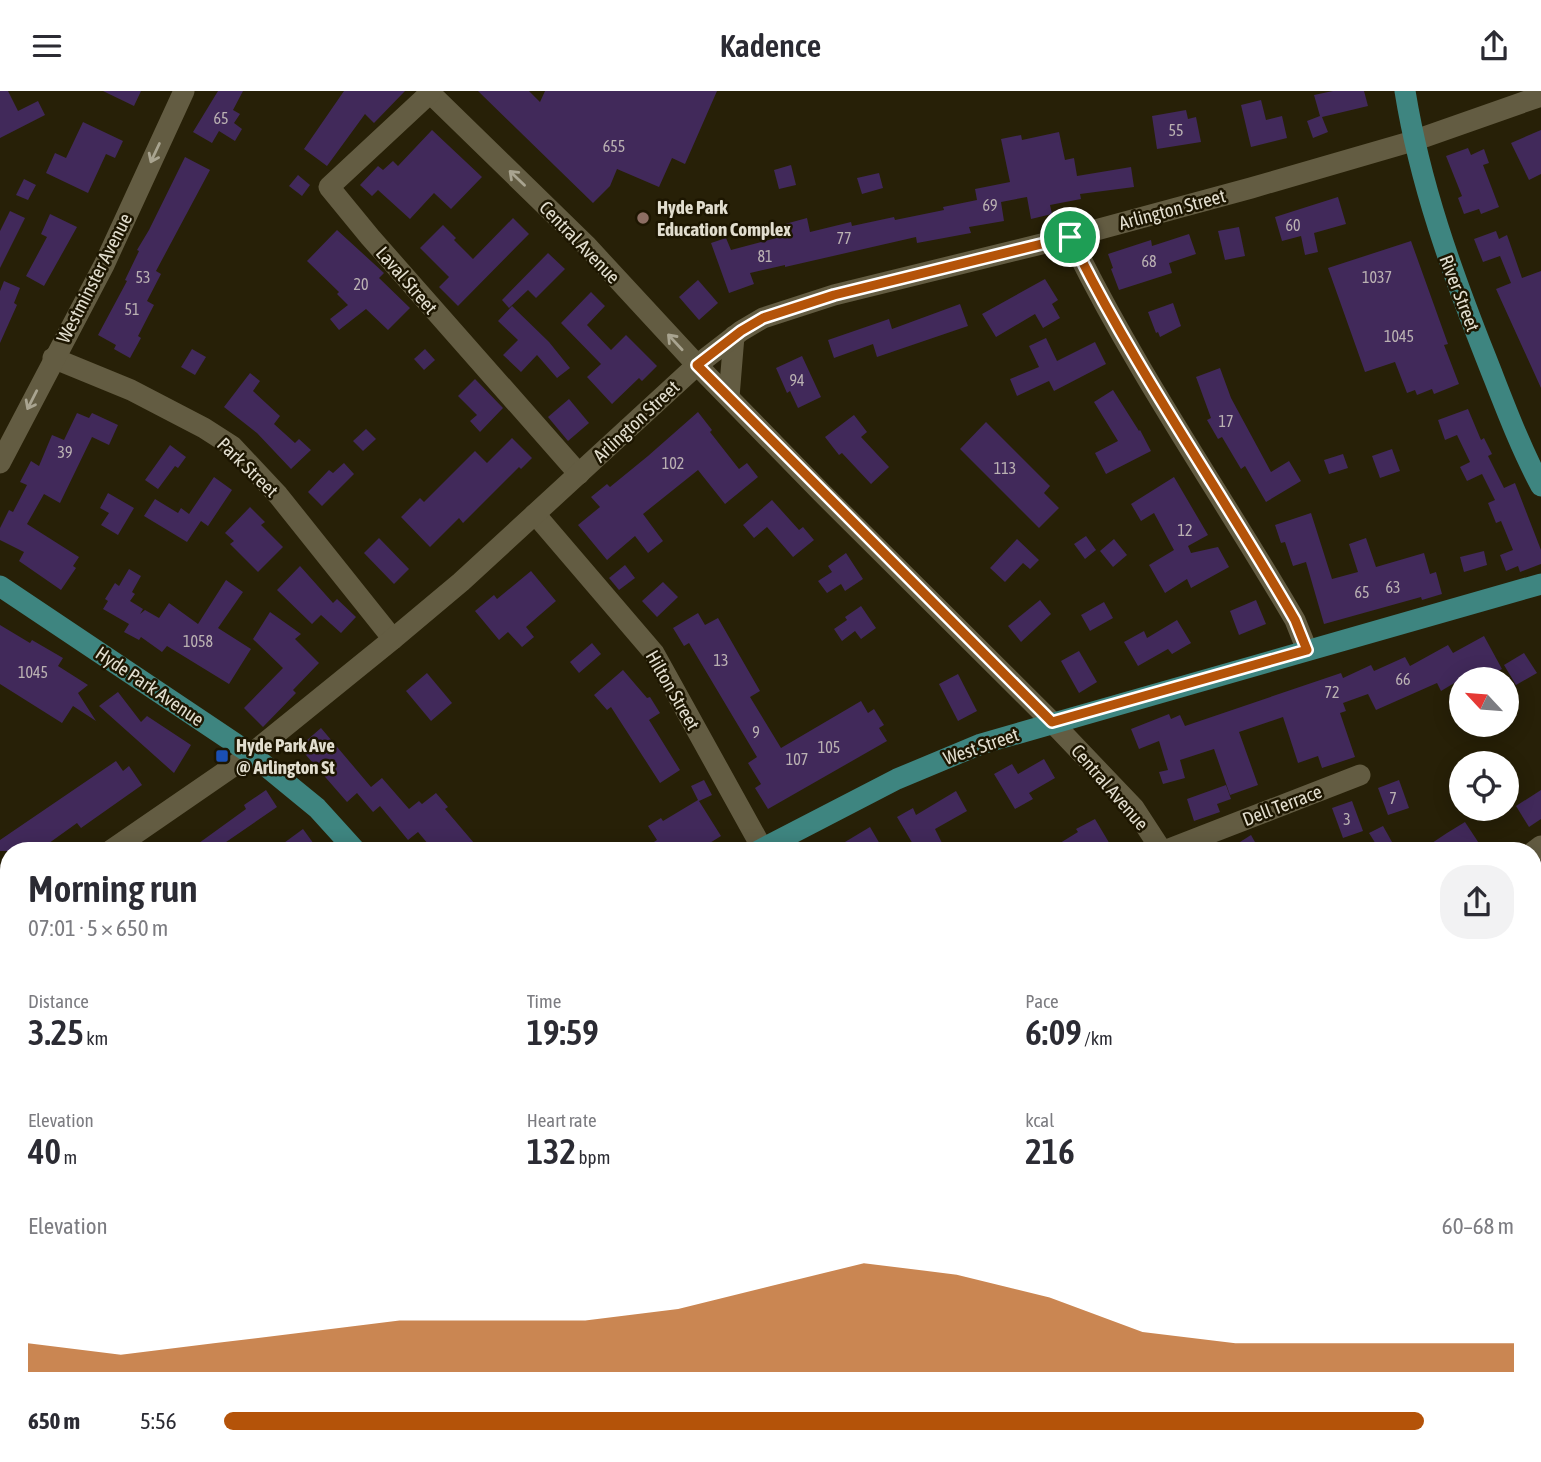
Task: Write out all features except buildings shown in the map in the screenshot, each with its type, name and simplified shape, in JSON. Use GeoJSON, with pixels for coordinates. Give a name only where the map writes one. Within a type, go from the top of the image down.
{"type":"FeatureCollection","features":[{"type":"Feature","properties":{"kind":"main road","name":"River Street"},"geometry":{"type":"LineString","coordinates":[[1405,91],[1425,190],[1453,275],[1521,447],[1541,486]]}},
{"type":"Feature","properties":{"kind":"main road","name":"West Street"},"geometry":{"type":"LineString","coordinates":[[773,842],[935,762],[1052,722],[1541,584]]}},
{"type":"Feature","properties":{"kind":"main road","name":"Hyde Park Avenue"},"geometry":{"type":"LineString","coordinates":[[0,586],[251,754],[317,808],[348,842]]}},
{"type":"Feature","properties":{"kind":"street","name":"Westminster Avenue"},"geometry":{"type":"LineString","coordinates":[[0,463],[104,265],[184,91]]}},
{"type":"Feature","properties":{"kind":"street","name":"Central Avenue"},"geometry":{"type":"LineString","coordinates":[[429,92],[586,246],[697,365],[1052,722],[1134,808],[1157,842]]}},
{"type":"Feature","properties":{"kind":"street","name":"Laval Street"},"geometry":{"type":"LineString","coordinates":[[429,92],[329,187],[579,474]]}},
{"type":"Feature","properties":{"kind":"street","name":"Arlington Street"},"geometry":{"type":"LineString","coordinates":[[123,842],[251,754],[393,639],[461,582],[697,365],[763,318],[834,295],[1070,237],[1413,141],[1541,96]]}},
{"type":"Feature","properties":{"kind":"street"},"geometry":{"type":"LineString","coordinates":[[1070,237],[1088,275],[1165,411],[1295,620],[1307,650]]}},
{"type":"Feature","properties":{"kind":"street"},"geometry":{"type":"LineString","coordinates":[[729,397],[734,337]]}},
{"type":"Feature","properties":{"kind":"street","name":"Park Street"},"geometry":{"type":"LineString","coordinates":[[53,358],[131,390],[204,428],[232,446],[278,495],[393,639]]}},
{"type":"Feature","properties":{"kind":"street","name":"Hilton Street"},"geometry":{"type":"LineString","coordinates":[[535,514],[654,653],[756,842]]}},
{"type":"Feature","properties":{"kind":"street","name":"Dell Terrace"},"geometry":{"type":"LineString","coordinates":[[1186,842],[1360,775]]}},
{"type":"Feature","properties":{"kind":"place","name":"Hyde Park Education Complex"},"geometry":{"type":"Point","coordinates":[643,218]}},
{"type":"Feature","properties":{"kind":"place","name":"Hyde Park Ave @ Arlington St"},"geometry":{"type":"Point","coordinates":[222,756]}},
{"type":"Feature","properties":{"kind":"route"},"geometry":{"type":"LineString","coordinates":[[1070,237],[1088,275],[1165,411],[1295,620],[1307,650],[1052,722],[697,365],[741,331],[763,318],[834,295],[1070,237]]}}]}
